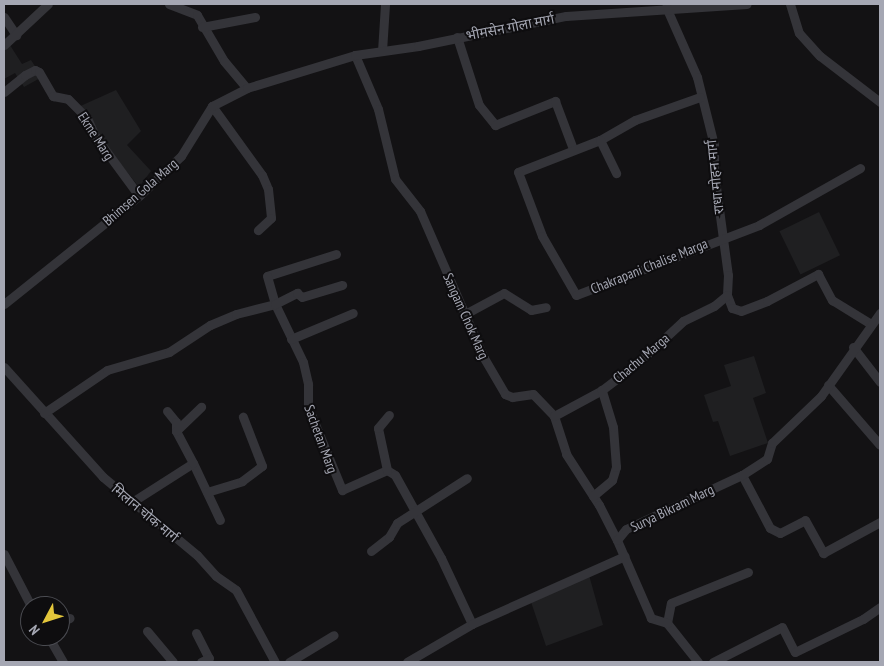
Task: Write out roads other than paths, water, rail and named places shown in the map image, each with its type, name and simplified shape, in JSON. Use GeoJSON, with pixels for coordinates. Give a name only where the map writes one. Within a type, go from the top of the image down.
{"type":"FeatureCollection","features":[{"type":"Feature","properties":{"kind":"street"},"geometry":{"type":"LineString","coordinates":[[4,45],[48,4]]}},
{"type":"Feature","properties":{"kind":"street"},"geometry":{"type":"LineString","coordinates":[[169,4],[196,15],[202,28],[246,88]]}},
{"type":"Feature","properties":{"kind":"street"},"geometry":{"type":"LineString","coordinates":[[382,51],[385,4]]}},
{"type":"Feature","properties":{"kind":"street"},"geometry":{"type":"LineString","coordinates":[[666,7],[747,4]]}},
{"type":"Feature","properties":{"kind":"street"},"geometry":{"type":"LineString","coordinates":[[790,4],[799,33],[880,102]]}},
{"type":"Feature","properties":{"kind":"street","name":"भीमसेन गोला मार्ग"},"geometry":{"type":"LineString","coordinates":[[355,55],[566,16],[666,7]]}},
{"type":"Feature","properties":{"kind":"street","name":"राधा मोहन मार्ग"},"geometry":{"type":"LineString","coordinates":[[666,7],[697,77],[700,97],[714,145],[722,237],[728,276],[727,295]]}},
{"type":"Feature","properties":{"kind":"street"},"geometry":{"type":"LineString","coordinates":[[202,28],[255,16]]}},
{"type":"Feature","properties":{"kind":"street"},"geometry":{"type":"LineString","coordinates":[[4,18],[16,35]]}},
{"type":"Feature","properties":{"kind":"street"},"geometry":{"type":"LineString","coordinates":[[457,37],[479,105],[495,125],[555,101],[573,149],[600,140],[635,120],[700,97]]}},
{"type":"Feature","properties":{"kind":"street"},"geometry":{"type":"LineString","coordinates":[[258,230],[271,218],[268,189],[262,175],[212,106],[246,88],[355,55]]}},
{"type":"Feature","properties":{"kind":"street","name":"Sangam Chok Marg"},"geometry":{"type":"LineString","coordinates":[[355,55],[378,109],[395,179],[420,210],[484,358],[505,394],[512,397],[533,394],[554,416],[566,454],[593,496],[617,540]]}},
{"type":"Feature","properties":{"kind":"street","name":"Ekme Marg"},"geometry":{"type":"LineString","coordinates":[[4,92],[25,75],[35,70],[39,72],[53,96],[68,99],[87,118],[95,136],[139,196]]}},
{"type":"Feature","properties":{"kind":"street","name":"Bhimsen Gola Marg"},"geometry":{"type":"LineString","coordinates":[[4,304],[139,196],[181,156],[212,106]]}},
{"type":"Feature","properties":{"kind":"street"},"geometry":{"type":"LineString","coordinates":[[600,140],[616,172]]}},
{"type":"Feature","properties":{"kind":"street","name":"Chakrapani Chalise Marga"},"geometry":{"type":"LineString","coordinates":[[573,149],[518,172],[542,236],[576,295],[722,237],[759,225],[860,168]]}},
{"type":"Feature","properties":{"kind":"street","name":"Sachetan Marg"},"geometry":{"type":"LineString","coordinates":[[336,254],[267,276],[275,304],[303,362],[308,384],[308,407],[339,488],[344,491],[387,470]]}},
{"type":"Feature","properties":{"kind":"street"},"geometry":{"type":"LineString","coordinates":[[727,295],[732,308],[741,311],[818,274],[832,300],[871,324]]}},
{"type":"Feature","properties":{"kind":"street"},"geometry":{"type":"LineString","coordinates":[[44,413],[107,370],[169,352],[210,325],[236,314],[275,304],[297,293],[302,297],[342,285]]}},
{"type":"Feature","properties":{"kind":"street"},"geometry":{"type":"LineString","coordinates":[[465,314],[504,293],[531,310],[546,307]]}},
{"type":"Feature","properties":{"kind":"street","name":"Chachu Marga"},"geometry":{"type":"LineString","coordinates":[[593,496],[612,480],[616,467],[613,427],[602,390],[640,361],[683,321],[727,295]]}},
{"type":"Feature","properties":{"kind":"street"},"geometry":{"type":"LineString","coordinates":[[291,339],[353,313]]}},
{"type":"Feature","properties":{"kind":"street","name":"Surya Bikram Marg"},"geometry":{"type":"LineString","coordinates":[[698,662],[667,623],[651,618],[617,540],[626,528],[742,475],[767,459],[772,443],[820,396],[880,313]]}},
{"type":"Feature","properties":{"kind":"street"},"geometry":{"type":"LineString","coordinates":[[854,347],[880,382]]}},
{"type":"Feature","properties":{"kind":"street","name":"मिलान चोक मार्ग"},"geometry":{"type":"LineString","coordinates":[[4,367],[103,478],[197,555],[216,576],[236,590],[275,662]]}},
{"type":"Feature","properties":{"kind":"street"},"geometry":{"type":"LineString","coordinates":[[828,385],[880,445]]}},
{"type":"Feature","properties":{"kind":"street"},"geometry":{"type":"LineString","coordinates":[[554,416],[602,390]]}},
{"type":"Feature","properties":{"kind":"street"},"geometry":{"type":"LineString","coordinates":[[176,431],[201,407]]}},
{"type":"Feature","properties":{"kind":"street"},"geometry":{"type":"LineString","coordinates":[[168,412],[176,422],[176,431],[220,520]]}},
{"type":"Feature","properties":{"kind":"street"},"geometry":{"type":"LineString","coordinates":[[389,415],[378,428],[387,470],[395,475],[441,558],[472,624]]}},
{"type":"Feature","properties":{"kind":"street"},"geometry":{"type":"LineString","coordinates":[[207,492],[242,481],[262,466],[243,417]]}},
{"type":"Feature","properties":{"kind":"street"},"geometry":{"type":"LineString","coordinates":[[132,502],[193,463]]}},
{"type":"Feature","properties":{"kind":"street"},"geometry":{"type":"LineString","coordinates":[[742,475],[770,528],[780,532],[806,520],[823,553],[880,522]]}},
{"type":"Feature","properties":{"kind":"street"},"geometry":{"type":"LineString","coordinates":[[371,551],[389,536],[397,523],[467,478]]}},
{"type":"Feature","properties":{"kind":"street"},"geometry":{"type":"LineString","coordinates":[[4,554],[26,596]]}},
{"type":"Feature","properties":{"kind":"street"},"geometry":{"type":"LineString","coordinates":[[407,662],[472,624],[625,556]]}},
{"type":"Feature","properties":{"kind":"street"},"geometry":{"type":"LineString","coordinates":[[667,623],[671,603],[748,572]]}},
{"type":"Feature","properties":{"kind":"street"},"geometry":{"type":"LineString","coordinates":[[713,662],[782,626],[795,652],[863,619],[880,607]]}},
{"type":"Feature","properties":{"kind":"street"},"geometry":{"type":"LineString","coordinates":[[146,630],[173,662]]}},
{"type":"Feature","properties":{"kind":"street"},"geometry":{"type":"LineString","coordinates":[[196,633],[209,658],[201,662]]}},
{"type":"Feature","properties":{"kind":"street"},"geometry":{"type":"LineString","coordinates":[[290,662],[334,634]]}},
{"type":"Feature","properties":{"kind":"street"},"geometry":{"type":"LineString","coordinates":[[54,646],[63,662]]}}]}
